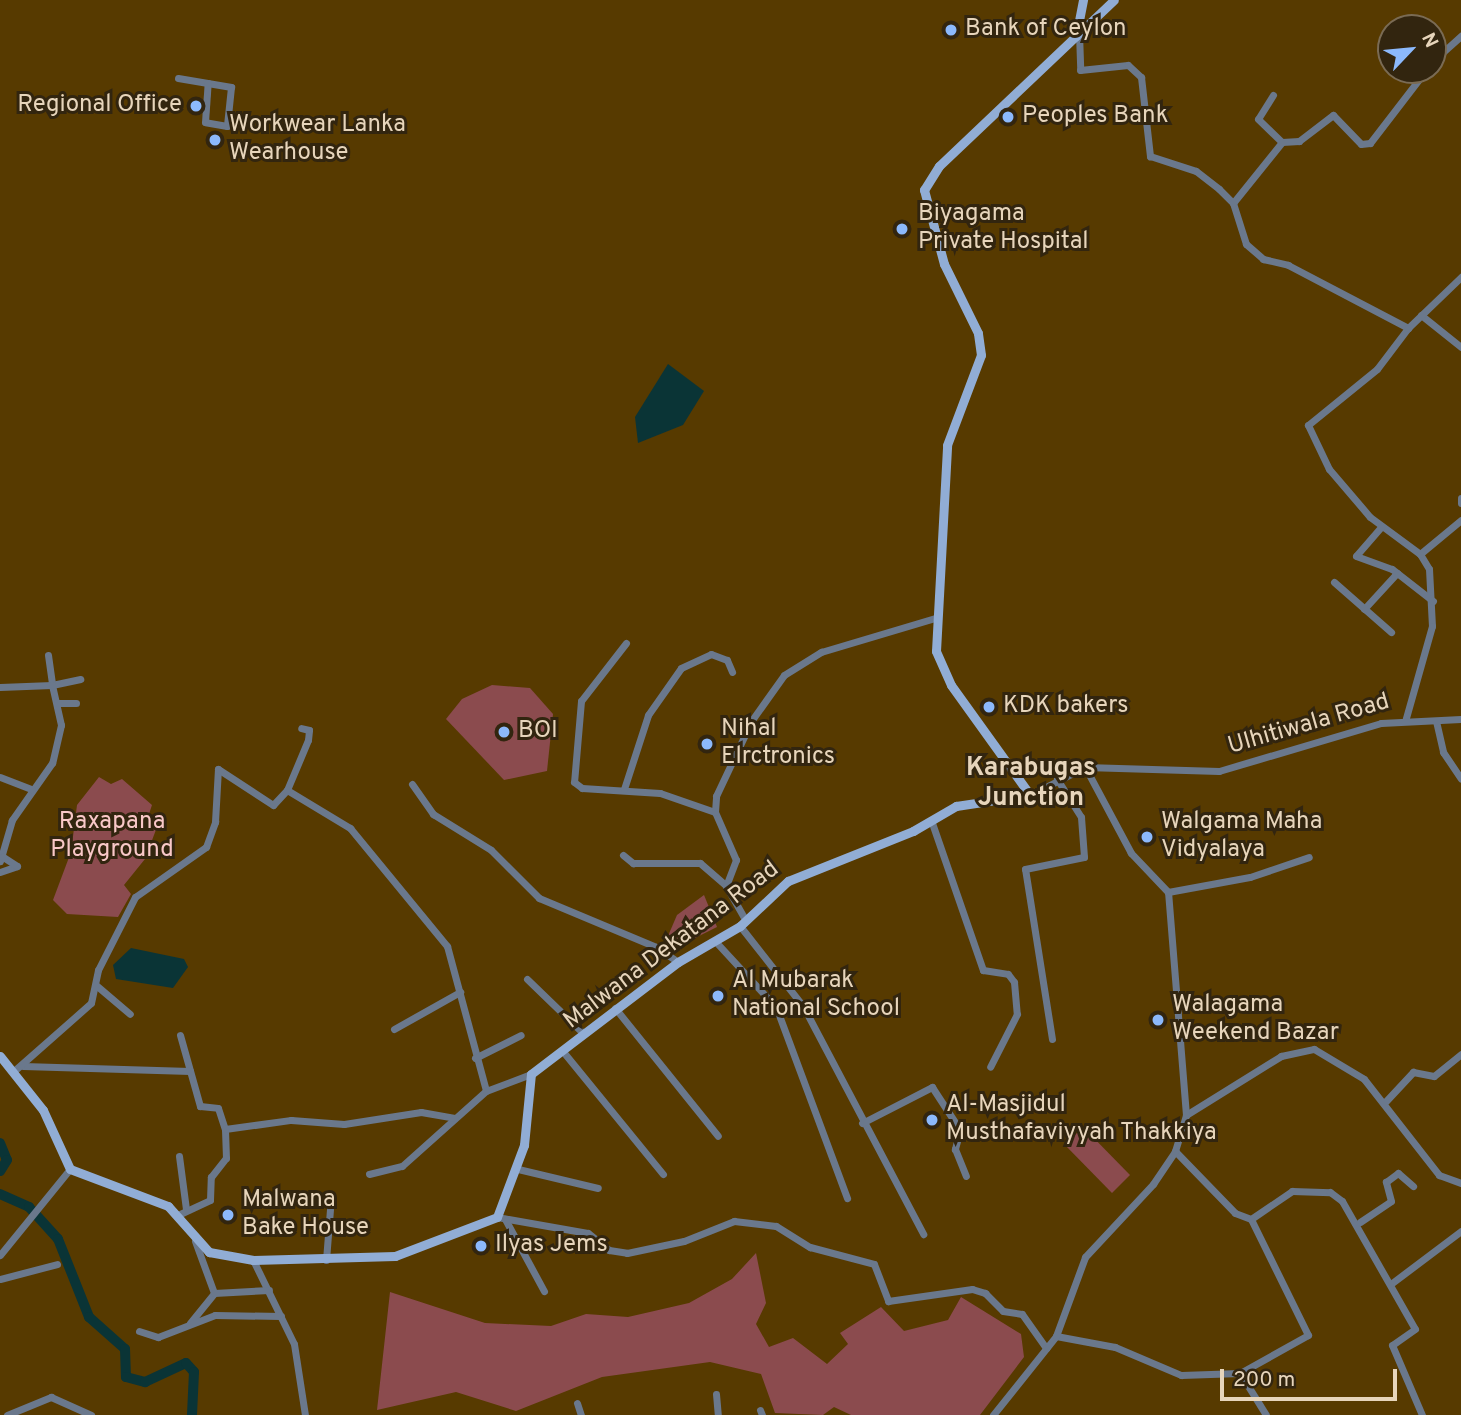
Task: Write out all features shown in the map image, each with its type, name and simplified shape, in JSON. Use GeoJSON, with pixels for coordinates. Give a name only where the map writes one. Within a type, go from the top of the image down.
{"type":"FeatureCollection","features":[{"type":"Feature","properties":{"kind":"main road"},"geometry":{"type":"LineString","coordinates":[[1077,35],[1083,0]]}},
{"type":"Feature","properties":{"kind":"main road"},"geometry":{"type":"LineString","coordinates":[[1030,795],[951,685],[936,651],[935,618],[947,445],[981,355],[978,333],[944,264],[924,190],[939,166],[1114,0]]}},
{"type":"Feature","properties":{"kind":"main road","name":"Malwana Dekatana Road"},"geometry":{"type":"LineString","coordinates":[[531,1074],[565,1054],[583,1033],[678,962],[743,924],[788,881],[965,804],[1030,795]]}},
{"type":"Feature","properties":{"kind":"main road"},"geometry":{"type":"LineString","coordinates":[[2,1062],[19,1068],[43,1110],[70,1169],[183,1211],[195,1241],[226,1258],[253,1260],[326,1261],[395,1256],[501,1218],[518,1169],[531,1074]]}},
{"type":"Feature","properties":{"kind":"street"},"geometry":{"type":"LineString","coordinates":[[1077,35],[1080,69],[1128,65],[1141,77],[1155,163],[1196,171],[1233,203],[1246,244],[1263,259],[1288,265],[1408,328]]}},
{"type":"Feature","properties":{"kind":"street"},"geometry":{"type":"LineString","coordinates":[[1447,48],[1461,36]]}},
{"type":"Feature","properties":{"kind":"street"},"geometry":{"type":"LineString","coordinates":[[178,78],[208,83],[231,87],[227,126],[205,122],[208,83]]}},
{"type":"Feature","properties":{"kind":"street"},"geometry":{"type":"LineString","coordinates":[[1273,95],[1258,119],[1282,142],[1299,141],[1333,115],[1367,145],[1415,84]]}},
{"type":"Feature","properties":{"kind":"street"},"geometry":{"type":"LineString","coordinates":[[1233,203],[1282,142]]}},
{"type":"Feature","properties":{"kind":"street"},"geometry":{"type":"LineString","coordinates":[[1406,718],[1427,650],[1433,601],[1429,569],[1420,554],[1381,527],[1329,470],[1308,425],[1377,369],[1408,328],[1461,277]]}},
{"type":"Feature","properties":{"kind":"street"},"geometry":{"type":"LineString","coordinates":[[1421,315],[1461,346]]}},
{"type":"Feature","properties":{"kind":"street"},"geometry":{"type":"LineString","coordinates":[[1461,498],[1461,503]]}},
{"type":"Feature","properties":{"kind":"street"},"geometry":{"type":"LineString","coordinates":[[1420,554],[1461,520]]}},
{"type":"Feature","properties":{"kind":"street"},"geometry":{"type":"LineString","coordinates":[[1381,527],[1355,553],[1397,573],[1433,601]]}},
{"type":"Feature","properties":{"kind":"street"},"geometry":{"type":"LineString","coordinates":[[1364,609],[1397,573]]}},
{"type":"Feature","properties":{"kind":"street"},"geometry":{"type":"LineString","coordinates":[[1334,582],[1391,632]]}},
{"type":"Feature","properties":{"kind":"street"},"geometry":{"type":"LineString","coordinates":[[726,886],[736,860],[715,811],[752,720],[784,675],[821,652],[935,618]]}},
{"type":"Feature","properties":{"kind":"street"},"geometry":{"type":"LineString","coordinates":[[626,643],[581,701],[573,773],[582,788],[624,789],[715,811]]}},
{"type":"Feature","properties":{"kind":"street"},"geometry":{"type":"LineString","coordinates":[[624,789],[648,715],[681,668],[711,654],[727,660],[732,672]]}},
{"type":"Feature","properties":{"kind":"street"},"geometry":{"type":"LineString","coordinates":[[0,872],[17,866],[2,859],[12,820],[60,743],[57,703],[48,656]]}},
{"type":"Feature","properties":{"kind":"street"},"geometry":{"type":"LineString","coordinates":[[0,687],[52,685],[80,679]]}},
{"type":"Feature","properties":{"kind":"street"},"geometry":{"type":"LineString","coordinates":[[57,703],[76,704]]}},
{"type":"Feature","properties":{"kind":"street","name":"Ulhitiwala Road"},"geometry":{"type":"LineString","coordinates":[[1085,766],[1219,771],[1406,718],[1436,721],[1461,719]]}},
{"type":"Feature","properties":{"kind":"street"},"geometry":{"type":"LineString","coordinates":[[1436,721],[1443,752],[1461,779]]}},
{"type":"Feature","properties":{"kind":"street"},"geometry":{"type":"LineString","coordinates":[[19,1068],[81,1016],[97,986],[98,970],[135,897],[211,839],[218,769],[268,804],[287,790],[308,740],[309,730],[301,727]]}},
{"type":"Feature","properties":{"kind":"street"},"geometry":{"type":"LineString","coordinates":[[993,1415],[1056,1336],[1085,1257],[1153,1184],[1175,1151],[1186,1115],[1168,892],[1131,853],[1085,766]]}},
{"type":"Feature","properties":{"kind":"street","name":"Malwana Dekatana Road"},"geometry":{"type":"LineString","coordinates":[[1030,795],[1085,766]]}},
{"type":"Feature","properties":{"kind":"street"},"geometry":{"type":"LineString","coordinates":[[0,777],[17,778],[32,789]]}},
{"type":"Feature","properties":{"kind":"street"},"geometry":{"type":"LineString","coordinates":[[1052,1039],[1025,869],[1084,857],[1081,817],[1057,779]]}},
{"type":"Feature","properties":{"kind":"street"},"geometry":{"type":"LineString","coordinates":[[412,784],[433,814],[491,850],[539,898],[656,947],[678,962]]}},
{"type":"Feature","properties":{"kind":"street"},"geometry":{"type":"LineString","coordinates":[[287,790],[350,828],[379,856],[447,946],[486,1091]]}},
{"type":"Feature","properties":{"kind":"street"},"geometry":{"type":"LineString","coordinates":[[931,820],[983,970],[1008,974],[1014,982],[1017,1014],[990,1067]]}},
{"type":"Feature","properties":{"kind":"street"},"geometry":{"type":"LineString","coordinates":[[623,855],[633,863],[700,863],[726,886],[743,924],[803,1006],[862,1123],[923,1234]]}},
{"type":"Feature","properties":{"kind":"street"},"geometry":{"type":"LineString","coordinates":[[1168,892],[1250,877],[1309,857]]}},
{"type":"Feature","properties":{"kind":"street"},"geometry":{"type":"LineString","coordinates":[[715,941],[776,1007],[847,1198]]}},
{"type":"Feature","properties":{"kind":"street"},"geometry":{"type":"LineString","coordinates":[[527,979],[583,1033]]}},
{"type":"Feature","properties":{"kind":"street"},"geometry":{"type":"LineString","coordinates":[[97,986],[130,1014]]}},
{"type":"Feature","properties":{"kind":"street"},"geometry":{"type":"LineString","coordinates":[[394,1028],[460,992]]}},
{"type":"Feature","properties":{"kind":"street"},"geometry":{"type":"LineString","coordinates":[[615,1008],[718,1136]]}},
{"type":"Feature","properties":{"kind":"street"},"geometry":{"type":"LineString","coordinates":[[179,1156],[183,1211],[210,1200],[212,1177],[226,1158],[225,1129],[218,1108],[200,1106],[180,1035]]}},
{"type":"Feature","properties":{"kind":"street"},"geometry":{"type":"LineString","coordinates":[[475,1058],[521,1035]]}},
{"type":"Feature","properties":{"kind":"street"},"geometry":{"type":"LineString","coordinates":[[1186,1115],[1281,1056],[1314,1049],[1386,1101],[1439,1175],[1461,1183]]}},
{"type":"Feature","properties":{"kind":"street"},"geometry":{"type":"LineString","coordinates":[[565,1054],[663,1174]]}},
{"type":"Feature","properties":{"kind":"street"},"geometry":{"type":"LineString","coordinates":[[1386,1101],[1413,1072],[1434,1076],[1461,1054]]}},
{"type":"Feature","properties":{"kind":"street"},"geometry":{"type":"LineString","coordinates":[[19,1068],[190,1071]]}},
{"type":"Feature","properties":{"kind":"street"},"geometry":{"type":"LineString","coordinates":[[369,1174],[418,1156],[454,1118],[486,1091],[531,1074]]}},
{"type":"Feature","properties":{"kind":"street"},"geometry":{"type":"LineString","coordinates":[[862,1123],[932,1087],[960,1130],[955,1149],[966,1176]]}},
{"type":"Feature","properties":{"kind":"street"},"geometry":{"type":"LineString","coordinates":[[225,1129],[290,1120],[344,1124],[421,1112],[454,1118]]}},
{"type":"Feature","properties":{"kind":"street"},"geometry":{"type":"LineString","coordinates":[[1056,1336],[1115,1347],[1181,1375],[1240,1373],[1308,1335],[1251,1219],[1236,1213],[1175,1151]]}},
{"type":"Feature","properties":{"kind":"street"},"geometry":{"type":"LineString","coordinates":[[0,1255],[70,1169]]}},
{"type":"Feature","properties":{"kind":"street"},"geometry":{"type":"LineString","coordinates":[[518,1169],[598,1188]]}},
{"type":"Feature","properties":{"kind":"street"},"geometry":{"type":"LineString","coordinates":[[1360,1222],[1391,1201],[1386,1182],[1398,1173],[1413,1186]]}},
{"type":"Feature","properties":{"kind":"street"},"geometry":{"type":"LineString","coordinates":[[1251,1219],[1292,1191],[1312,1189],[1330,1192],[1360,1222],[1415,1329],[1392,1345],[1422,1415]]}},
{"type":"Feature","properties":{"kind":"street"},"geometry":{"type":"LineString","coordinates":[[326,1261],[330,1209]]}},
{"type":"Feature","properties":{"kind":"street"},"geometry":{"type":"LineString","coordinates":[[501,1218],[588,1233],[609,1250],[627,1253],[684,1241],[734,1221],[776,1226],[810,1247],[874,1264],[887,1301],[972,1289],[985,1293],[1003,1311],[1022,1314],[1046,1348]]}},
{"type":"Feature","properties":{"kind":"street"},"geometry":{"type":"LineString","coordinates":[[501,1218],[544,1290]]}},
{"type":"Feature","properties":{"kind":"street"},"geometry":{"type":"LineString","coordinates":[[1392,1283],[1461,1231]]}},
{"type":"Feature","properties":{"kind":"street"},"geometry":{"type":"LineString","coordinates":[[195,1241],[214,1293]]}},
{"type":"Feature","properties":{"kind":"street"},"geometry":{"type":"LineString","coordinates":[[253,1260],[281,1316],[302,1375],[306,1415]]}},
{"type":"Feature","properties":{"kind":"street"},"geometry":{"type":"LineString","coordinates":[[0,1279],[57,1264]]}},
{"type":"Feature","properties":{"kind":"street"},"geometry":{"type":"LineString","coordinates":[[189,1324],[214,1293],[269,1290]]}},
{"type":"Feature","properties":{"kind":"street"},"geometry":{"type":"LineString","coordinates":[[139,1331],[159,1337],[215,1315],[281,1316]]}},
{"type":"Feature","properties":{"kind":"street"},"geometry":{"type":"LineString","coordinates":[[1240,1373],[1266,1415]]}},
{"type":"Feature","properties":{"kind":"street"},"geometry":{"type":"LineString","coordinates":[[716,1394],[719,1415]]}},
{"type":"Feature","properties":{"kind":"street"},"geometry":{"type":"LineString","coordinates":[[0,1407],[6,1415],[51,1397],[91,1415]]}},
{"type":"Feature","properties":{"kind":"street"},"geometry":{"type":"LineString","coordinates":[[578,1403],[581,1415]]}},
{"type":"Feature","properties":{"kind":"green space","name":"BOI"},"geometry":{"type":"Polygon","coordinates":[[[492,685],[530,688],[553,714],[547,771],[504,780],[446,719],[462,699],[492,685]]]}},
{"type":"Feature","properties":{"kind":"green space","name":"Raxapana Playground"},"geometry":{"type":"Polygon","coordinates":[[[99,777],[111,784],[122,779],[152,805],[147,820],[157,827],[145,859],[124,885],[131,894],[118,917],[67,914],[53,900],[71,852],[77,805],[99,777]]]}},
{"type":"Feature","properties":{"kind":"green space"},"geometry":{"type":"Polygon","coordinates":[[[704,895],[717,927],[683,944],[668,936],[677,915],[704,895]]]}},
{"type":"Feature","properties":{"kind":"green space"},"geometry":{"type":"Polygon","coordinates":[[[1083,1127],[1130,1175],[1112,1193],[1065,1145],[1083,1127]]]}},
{"type":"Feature","properties":{"kind":"green space"},"geometry":{"type":"Polygon","coordinates":[[[756,1253],[766,1303],[756,1324],[769,1347],[793,1338],[827,1364],[848,1344],[840,1333],[881,1307],[904,1331],[948,1320],[961,1297],[1021,1334],[1024,1357],[980,1415],[851,1415],[834,1407],[823,1415],[775,1413],[761,1374],[710,1362],[602,1377],[516,1411],[456,1392],[377,1410],[390,1292],[485,1323],[551,1326],[586,1314],[628,1317],[689,1303],[732,1279],[756,1253]]]}},
{"type":"Feature","properties":{"kind":"water"},"geometry":{"type":"Polygon","coordinates":[[[668,364],[704,391],[683,425],[638,443],[635,417],[668,364]]]}},
{"type":"Feature","properties":{"kind":"water"},"geometry":{"type":"Polygon","coordinates":[[[131,948],[184,959],[188,967],[173,988],[116,979],[113,965],[131,948]]]}},
{"type":"Feature","properties":{"kind":"waterway"},"geometry":{"type":"LineString","coordinates":[[0,1143],[7,1160],[0,1171]]}},
{"type":"Feature","properties":{"kind":"waterway"},"geometry":{"type":"LineString","coordinates":[[0,1194],[29,1207],[58,1239],[89,1317],[125,1349],[126,1377],[145,1382],[186,1363],[194,1372],[192,1415]]}},
{"type":"Feature","properties":{"kind":"place","name":"Bank of Ceylon"},"geometry":{"type":"Point","coordinates":[951,30]}},
{"type":"Feature","properties":{"kind":"place","name":"Regional Office"},"geometry":{"type":"Point","coordinates":[196,106]}},
{"type":"Feature","properties":{"kind":"place","name":"Peoples Bank"},"geometry":{"type":"Point","coordinates":[1008,117]}},
{"type":"Feature","properties":{"kind":"place","name":"Workwear Lanka Wearhouse"},"geometry":{"type":"Point","coordinates":[215,140]}},
{"type":"Feature","properties":{"kind":"place","name":"Biyagama Private Hospital"},"geometry":{"type":"Point","coordinates":[902,229]}},
{"type":"Feature","properties":{"kind":"place","name":"KDK bakers"},"geometry":{"type":"Point","coordinates":[989,707]}},
{"type":"Feature","properties":{"kind":"place","name":"BOI"},"geometry":{"type":"Point","coordinates":[504,732]}},
{"type":"Feature","properties":{"kind":"place","name":"Nihal Elrctronics"},"geometry":{"type":"Point","coordinates":[707,744]}},
{"type":"Feature","properties":{"kind":"place","name":"Walgama Maha Vidyalaya"},"geometry":{"type":"Point","coordinates":[1147,837]}},
{"type":"Feature","properties":{"kind":"place","name":"Al Mubarak National School"},"geometry":{"type":"Point","coordinates":[718,996]}},
{"type":"Feature","properties":{"kind":"place","name":"Walagama Weekend Bazar"},"geometry":{"type":"Point","coordinates":[1158,1020]}},
{"type":"Feature","properties":{"kind":"place","name":"Al-Masjidul Musthafaviyyah Thakkiya"},"geometry":{"type":"Point","coordinates":[932,1120]}},
{"type":"Feature","properties":{"kind":"place","name":"Malwana Bake House"},"geometry":{"type":"Point","coordinates":[228,1215]}},
{"type":"Feature","properties":{"kind":"place","name":"Ilyas Jems"},"geometry":{"type":"Point","coordinates":[481,1246]}},
{"type":"Feature","properties":{"kind":"district","name":"Karabugas Junction"},"geometry":{"type":"Point","coordinates":[1031,784]}}]}
